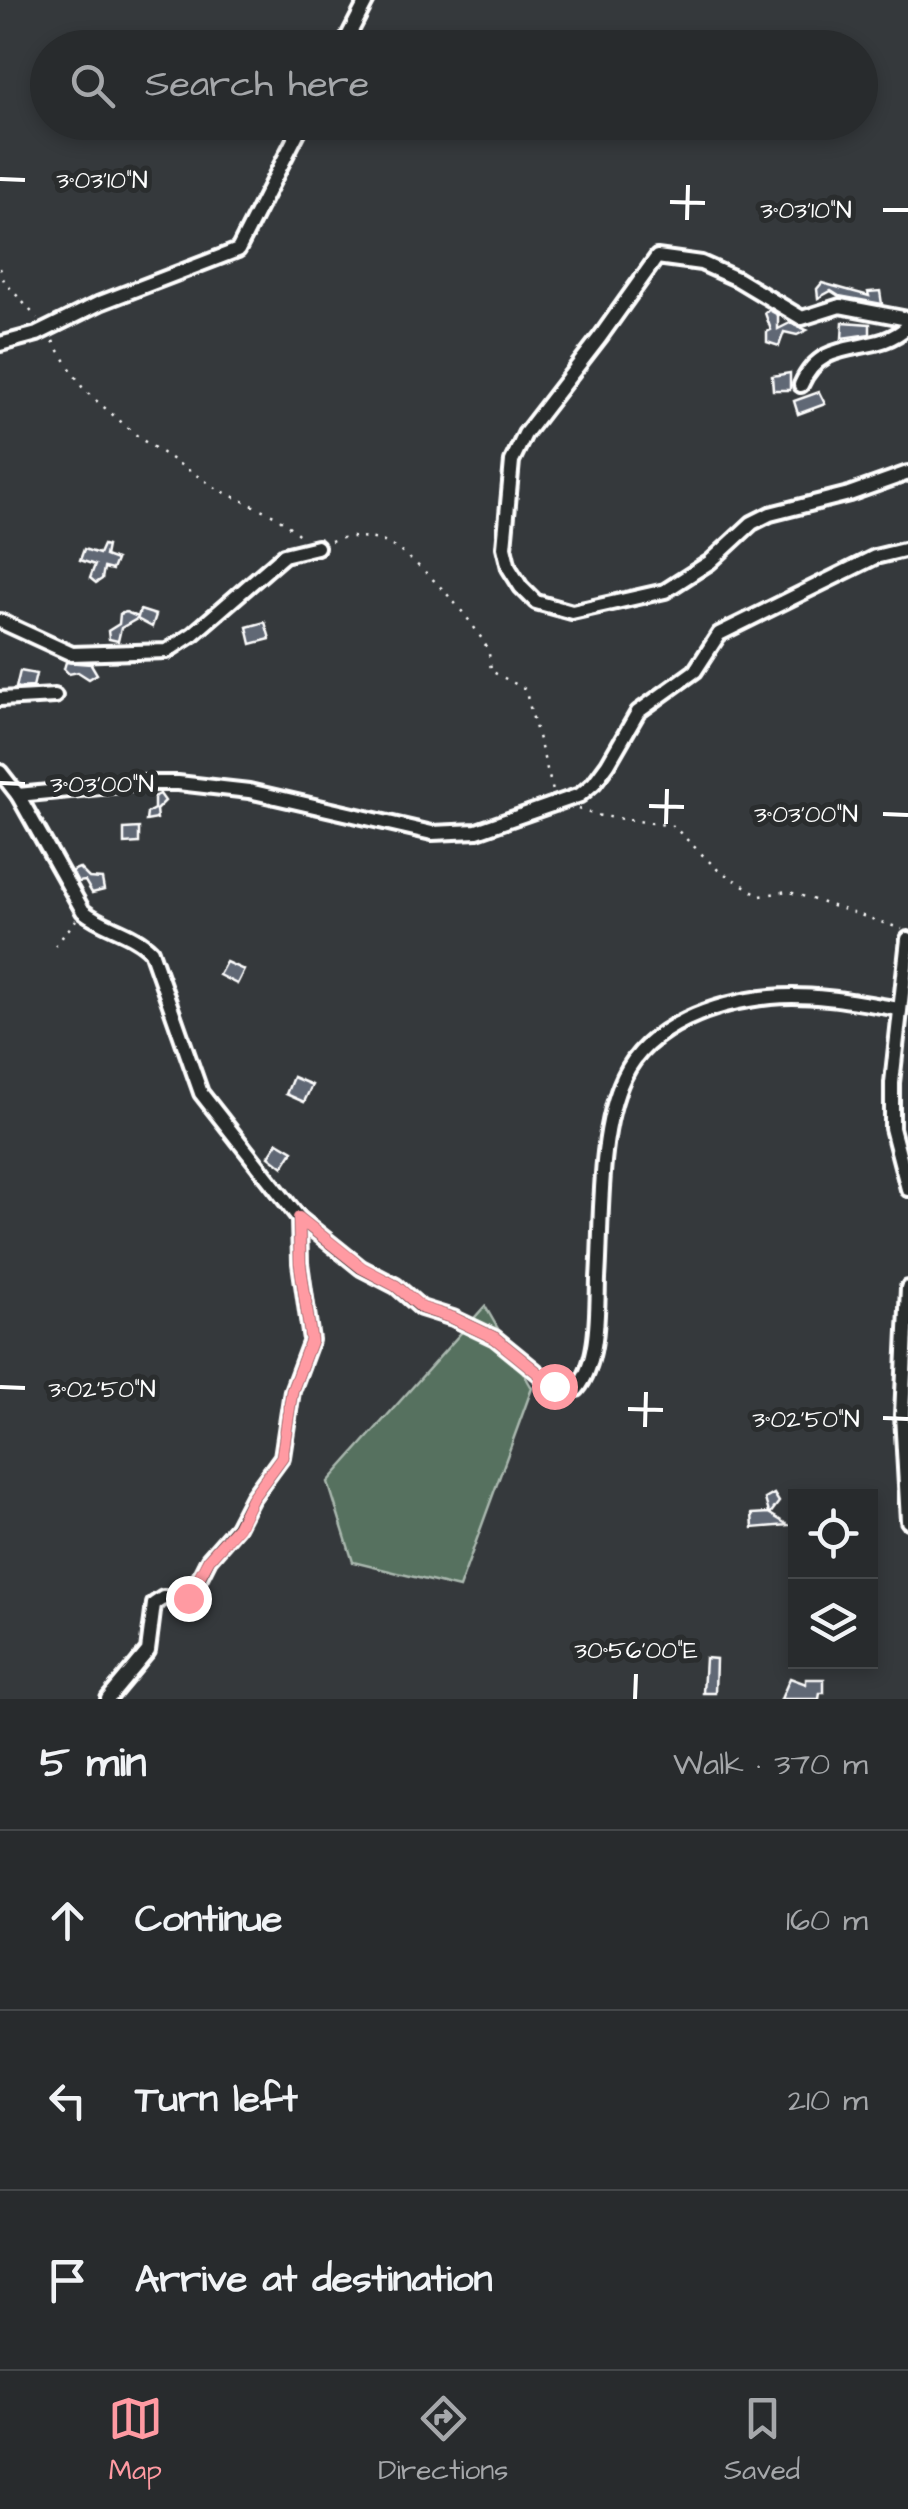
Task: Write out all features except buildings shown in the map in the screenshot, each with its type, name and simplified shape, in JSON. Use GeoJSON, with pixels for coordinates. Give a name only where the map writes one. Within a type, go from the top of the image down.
{"type":"FeatureCollection","features":[{"type":"Feature","properties":{"kind":"street"},"geometry":{"type":"LineString","coordinates":[[351,30],[367,0]]}},
{"type":"Feature","properties":{"kind":"street"},"geometry":{"type":"LineString","coordinates":[[0,344],[46,330],[100,303],[238,250],[294,140]]}},
{"type":"Feature","properties":{"kind":"street"},"geometry":{"type":"LineString","coordinates":[[800,386],[807,370],[834,350],[896,338],[908,322],[840,306],[802,318],[737,279],[701,263],[656,257],[525,434],[512,461],[504,547],[520,586],[536,602],[572,612],[666,591],[710,562],[752,523],[770,514],[849,494],[908,472]]}},
{"type":"Feature","properties":{"kind":"street"},"geometry":{"type":"LineString","coordinates":[[0,621],[72,654],[166,651],[193,634],[284,554],[317,547]]}},
{"type":"Feature","properties":{"kind":"street"},"geometry":{"type":"LineString","coordinates":[[18,795],[141,783],[197,785],[249,791],[432,833],[477,831],[580,795],[594,782],[638,712],[694,670],[720,634],[874,557],[908,550]]}},
{"type":"Feature","properties":{"kind":"street"},"geometry":{"type":"LineString","coordinates":[[0,699],[55,696]]}},
{"type":"Feature","properties":{"kind":"street"},"geometry":{"type":"LineString","coordinates":[[0,772],[18,795],[83,911],[152,951],[201,1094],[299,1218],[362,1268],[396,1286],[422,1308],[495,1338],[558,1390],[577,1389],[587,1372],[595,1332],[608,1137],[623,1077],[640,1051],[662,1031],[697,1016],[772,996],[899,1009]]}},
{"type":"Feature","properties":{"kind":"street"},"geometry":{"type":"LineString","coordinates":[[908,939],[892,1083],[892,1128],[908,1189]]}},
{"type":"Feature","properties":{"kind":"street"},"geometry":{"type":"LineString","coordinates":[[108,1699],[148,1652],[154,1604],[164,1598],[184,1599],[191,1595],[209,1559],[238,1527],[252,1498],[282,1457],[292,1391],[311,1340],[300,1263],[299,1218]]}},
{"type":"Feature","properties":{"kind":"street"},"geometry":{"type":"LineString","coordinates":[[908,1288],[902,1415],[908,1521]]}},
{"type":"Feature","properties":{"kind":"path"},"geometry":{"type":"LineString","coordinates":[[0,268],[4,282],[46,330],[84,390],[141,439],[219,490],[276,516],[317,547],[348,538],[381,541],[400,551],[455,603],[488,650],[491,670],[525,689],[549,781],[559,802],[594,815],[673,826],[718,870],[761,896],[787,891],[908,931]]}},
{"type":"Feature","properties":{"kind":"path"},"geometry":{"type":"LineString","coordinates":[[55,946],[83,911]]}},
{"type":"Feature","properties":{"kind":"green space"},"geometry":{"type":"Polygon","coordinates":[[[485,1306],[532,1388],[459,1588],[353,1562],[328,1482],[485,1306]]]}},
{"type":"Feature","properties":{"kind":"route"},"geometry":{"type":"LineString","coordinates":[[188,1598],[209,1559],[238,1527],[252,1498],[282,1457],[292,1391],[311,1340],[300,1263],[299,1218],[362,1268],[396,1286],[422,1308],[495,1338],[554,1386]]}}]}
